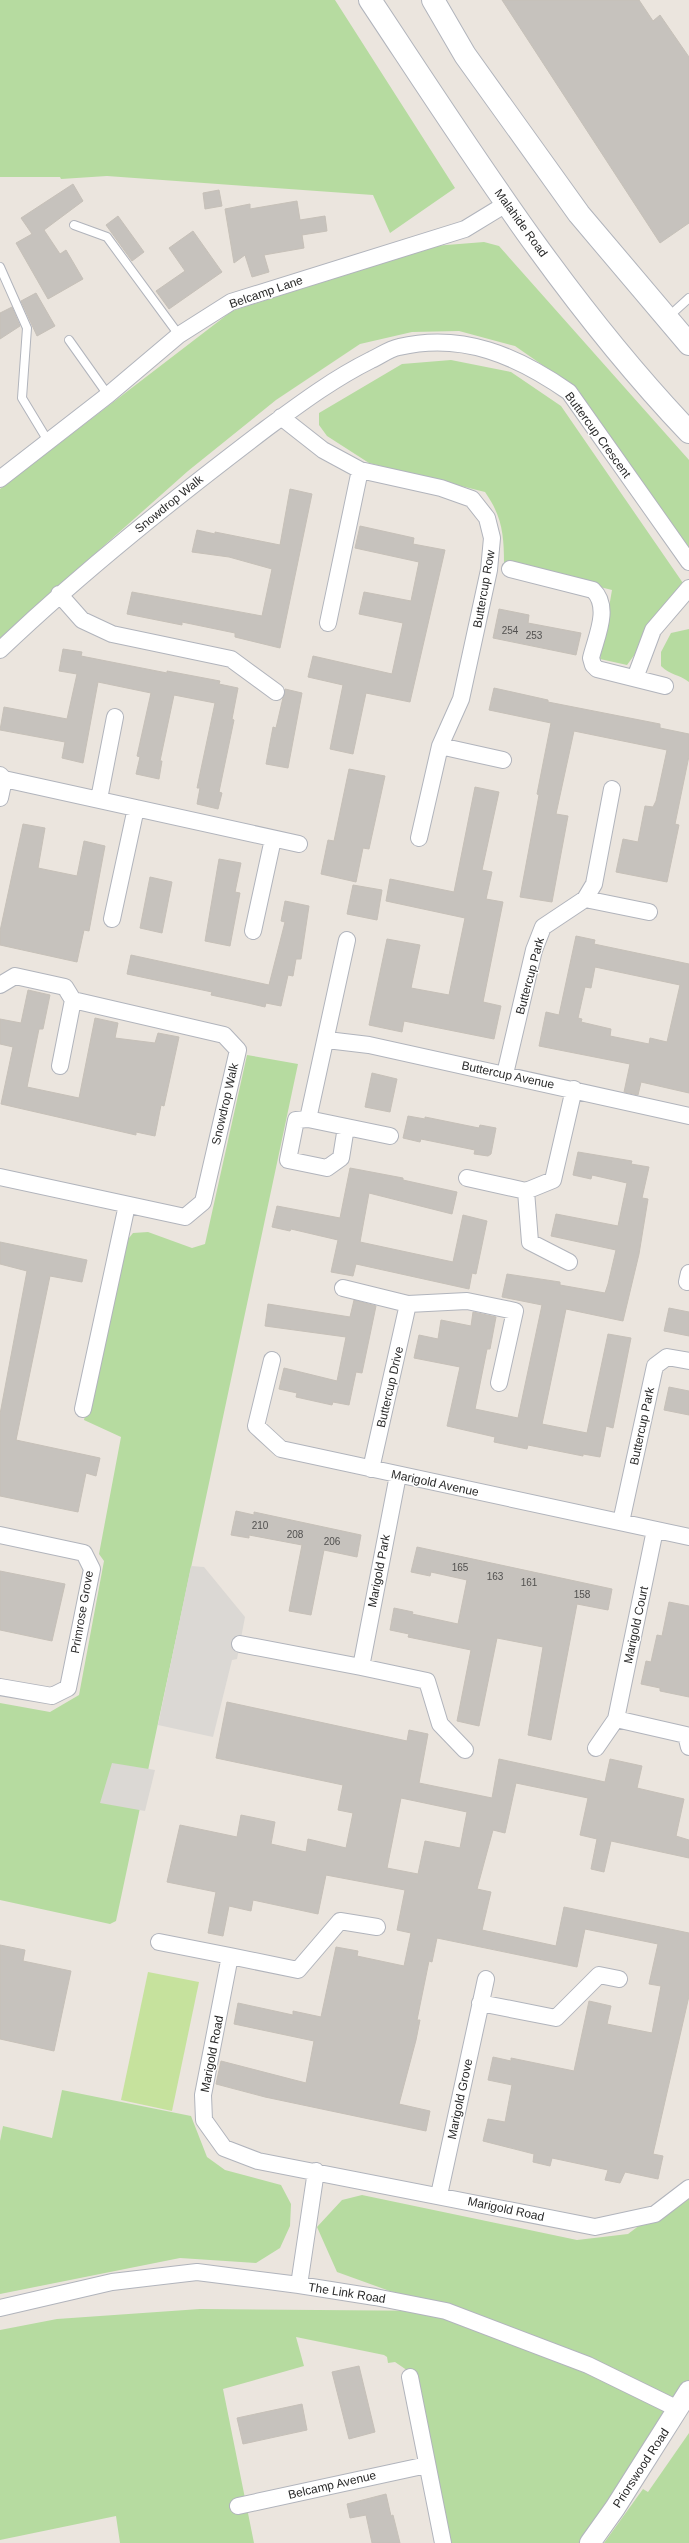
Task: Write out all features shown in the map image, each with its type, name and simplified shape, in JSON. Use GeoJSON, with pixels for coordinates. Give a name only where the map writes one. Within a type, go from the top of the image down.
{"type":"FeatureCollection","features":[{"type":"Feature","properties":{"kind":"main road","name":"Malahide Road"},"geometry":{"type":"LineString","coordinates":[[370,0],[506,204],[630,366],[689,432]]}},
{"type":"Feature","properties":{"kind":"main road"},"geometry":{"type":"LineString","coordinates":[[433,0],[466,55],[579,214],[689,344]]}},
{"type":"Feature","properties":{"kind":"street","name":"Belcamp Lane"},"geometry":{"type":"LineString","coordinates":[[0,479],[108,395],[179,335],[231,302],[465,229],[506,204]]}},
{"type":"Feature","properties":{"kind":"street","name":"Buttercup Crescent"},"geometry":{"type":"LineString","coordinates":[[281,417],[336,378],[398,347],[453,342],[497,352],[541,373],[569,392],[689,562]]}},
{"type":"Feature","properties":{"kind":"street","name":"Buttercup Row"},"geometry":{"type":"LineString","coordinates":[[281,417],[323,450],[360,470],[441,488],[472,499],[487,518],[492,538],[489,570],[462,700],[440,746],[419,838]]}},
{"type":"Feature","properties":{"kind":"street","name":"Snowdrop Walk"},"geometry":{"type":"LineString","coordinates":[[0,650],[59,594],[193,484],[281,417]]}},
{"type":"Feature","properties":{"kind":"street"},"geometry":{"type":"LineString","coordinates":[[328,622],[360,470]]}},
{"type":"Feature","properties":{"kind":"street"},"geometry":{"type":"LineString","coordinates":[[510,569],[593,590],[600,597],[603,606],[592,658],[593,665],[597,669],[664,686]]}},
{"type":"Feature","properties":{"kind":"street"},"geometry":{"type":"LineString","coordinates":[[635,678],[653,630],[689,588]]}},
{"type":"Feature","properties":{"kind":"street"},"geometry":{"type":"LineString","coordinates":[[59,594],[82,620],[112,634],[231,659],[276,692]]}},
{"type":"Feature","properties":{"kind":"street"},"geometry":{"type":"LineString","coordinates":[[99,799],[115,717]]}},
{"type":"Feature","properties":{"kind":"street"},"geometry":{"type":"LineString","coordinates":[[440,746],[503,760]]}},
{"type":"Feature","properties":{"kind":"street"},"geometry":{"type":"LineString","coordinates":[[0,798],[2,777],[298,844]]}},
{"type":"Feature","properties":{"kind":"street","name":"Buttercup Park"},"geometry":{"type":"LineString","coordinates":[[506,1074],[534,950],[543,927],[585,899],[594,884],[612,789]]}},
{"type":"Feature","properties":{"kind":"street"},"geometry":{"type":"LineString","coordinates":[[112,919],[136,808]]}},
{"type":"Feature","properties":{"kind":"street"},"geometry":{"type":"LineString","coordinates":[[253,931],[273,839]]}},
{"type":"Feature","properties":{"kind":"street"},"geometry":{"type":"LineString","coordinates":[[585,899],[649,912]]}},
{"type":"Feature","properties":{"kind":"street"},"geometry":{"type":"LineString","coordinates":[[308,1119],[327,1040],[347,940]]}},
{"type":"Feature","properties":{"kind":"street"},"geometry":{"type":"LineString","coordinates":[[0,984],[15,976],[65,987],[73,1000],[60,1066]]}},
{"type":"Feature","properties":{"kind":"street","name":"Snowdrop Walk"},"geometry":{"type":"LineString","coordinates":[[0,1177],[185,1218],[203,1202],[238,1050],[224,1035],[73,1000]]}},
{"type":"Feature","properties":{"kind":"street","name":"Buttercup Avenue"},"geometry":{"type":"LineString","coordinates":[[327,1040],[369,1046],[506,1074],[689,1116]]}},
{"type":"Feature","properties":{"kind":"street"},"geometry":{"type":"LineString","coordinates":[[467,1178],[526,1190],[552,1180],[574,1089]]}},
{"type":"Feature","properties":{"kind":"street"},"geometry":{"type":"LineString","coordinates":[[346,1127],[340,1158],[327,1168],[288,1160],[296,1120],[308,1119],[390,1136]]}},
{"type":"Feature","properties":{"kind":"street"},"geometry":{"type":"LineString","coordinates":[[526,1190],[530,1242],[570,1262]]}},
{"type":"Feature","properties":{"kind":"street"},"geometry":{"type":"LineString","coordinates":[[83,1409],[127,1205]]}},
{"type":"Feature","properties":{"kind":"street"},"geometry":{"type":"LineString","coordinates":[[343,1288],[408,1304],[467,1301],[514,1311],[499,1383]]}},
{"type":"Feature","properties":{"kind":"street","name":"Buttercup Drive"},"geometry":{"type":"LineString","coordinates":[[371,1469],[408,1304]]}},
{"type":"Feature","properties":{"kind":"street","name":"Buttercup Park"},"geometry":{"type":"LineString","coordinates":[[621,1522],[655,1366],[667,1357],[689,1361]]}},
{"type":"Feature","properties":{"kind":"street","name":"Marigold Avenue"},"geometry":{"type":"LineString","coordinates":[[272,1360],[256,1426],[281,1449],[689,1537]]}},
{"type":"Feature","properties":{"kind":"street","name":"Marigold Park"},"geometry":{"type":"LineString","coordinates":[[361,1667],[398,1475]]}},
{"type":"Feature","properties":{"kind":"street","name":"Marigold Court"},"geometry":{"type":"LineString","coordinates":[[596,1748],[616,1719],[655,1530]]}},
{"type":"Feature","properties":{"kind":"street","name":"Primrose Grove"},"geometry":{"type":"LineString","coordinates":[[0,1535],[84,1553],[92,1569],[68,1688],[52,1696],[0,1687]]}},
{"type":"Feature","properties":{"kind":"street"},"geometry":{"type":"LineString","coordinates":[[240,1644],[427,1681],[440,1724],[465,1750]]}},
{"type":"Feature","properties":{"kind":"street"},"geometry":{"type":"LineString","coordinates":[[616,1719],[686,1735],[689,1747]]}},
{"type":"Feature","properties":{"kind":"street"},"geometry":{"type":"LineString","coordinates":[[158,1942],[298,1970],[340,1921],[377,1927]]}},
{"type":"Feature","properties":{"kind":"street","name":"Marigold Road"},"geometry":{"type":"LineString","coordinates":[[230,1956],[203,2095],[204,2120],[224,2148],[258,2161],[439,2195],[595,2227],[654,2214],[689,2188]]}},
{"type":"Feature","properties":{"kind":"street"},"geometry":{"type":"LineString","coordinates":[[480,2003],[556,2018],[599,1975],[619,1979]]}},
{"type":"Feature","properties":{"kind":"street","name":"Marigold Grove"},"geometry":{"type":"LineString","coordinates":[[439,2195],[486,1979]]}},
{"type":"Feature","properties":{"kind":"street"},"geometry":{"type":"LineString","coordinates":[[299,2285],[316,2171]]}},
{"type":"Feature","properties":{"kind":"street","name":"The Link Road"},"geometry":{"type":"LineString","coordinates":[[0,2308],[112,2282],[197,2272],[299,2285],[375,2297],[446,2311],[588,2365],[678,2409]]}},
{"type":"Feature","properties":{"kind":"street"},"geometry":{"type":"LineString","coordinates":[[410,2377],[426,2464],[443,2543]]}},
{"type":"Feature","properties":{"kind":"street","name":"Priorswood Road"},"geometry":{"type":"LineString","coordinates":[[590,2543],[615,2508],[689,2391]]}},
{"type":"Feature","properties":{"kind":"street","name":"Belcamp Avenue"},"geometry":{"type":"LineString","coordinates":[[238,2506],[426,2464]]}},
{"type":"Feature","properties":{"kind":"lane"},"geometry":{"type":"LineString","coordinates":[[74,225],[107,237],[179,335]]}},
{"type":"Feature","properties":{"kind":"lane"},"geometry":{"type":"LineString","coordinates":[[0,267],[27,328],[22,398],[48,441]]}},
{"type":"Feature","properties":{"kind":"lane"},"geometry":{"type":"LineString","coordinates":[[667,318],[689,298]]}},
{"type":"Feature","properties":{"kind":"lane"},"geometry":{"type":"LineString","coordinates":[[69,340],[108,395]]}},
{"type":"Feature","properties":{"kind":"green space"},"geometry":{"type":"Polygon","coordinates":[[[0,0],[335,0],[455,188],[390,233],[373,195],[107,176],[61,179],[60,177],[0,177],[0,0]]]}},
{"type":"Feature","properties":{"kind":"green space"},"geometry":{"type":"Polygon","coordinates":[[[484,242],[499,246],[689,460],[689,556],[561,378],[515,346],[459,331],[412,332],[360,344],[276,400],[188,471],[0,638],[0,489],[232,311],[434,246],[484,242]]]}},
{"type":"Feature","properties":{"kind":"green space"},"geometry":{"type":"Polygon","coordinates":[[[451,360],[511,372],[561,406],[685,586],[627,665],[600,659],[612,590],[504,563],[501,526],[495,509],[485,492],[369,463],[327,436],[319,425],[319,413],[402,364],[451,360]]]}},
{"type":"Feature","properties":{"kind":"green space"},"geometry":{"type":"Polygon","coordinates":[[[689,629],[689,682],[668,672],[661,666],[661,652],[671,633],[689,629]]]}},
{"type":"Feature","properties":{"kind":"green space"},"geometry":{"type":"Polygon","coordinates":[[[247,1055],[298,1064],[116,1921],[110,1924],[0,1900],[0,1703],[50,1712],[79,1695],[104,1561],[99,1554],[121,1437],[84,1420],[120,1249],[133,1233],[148,1232],[192,1248],[205,1244],[247,1055]]]}},
{"type":"Feature","properties":{"kind":"green space"},"geometry":{"type":"Polygon","coordinates":[[[148,1972],[199,1982],[172,2111],[121,2100],[148,1972]]]}},
{"type":"Feature","properties":{"kind":"green space"},"geometry":{"type":"Polygon","coordinates":[[[62,2090],[191,2116],[207,2157],[225,2170],[281,2185],[291,2204],[290,2226],[280,2248],[256,2263],[180,2258],[0,2294],[0,2141],[3,2126],[52,2138],[62,2090]]]}},
{"type":"Feature","properties":{"kind":"green space"},"geometry":{"type":"Polygon","coordinates":[[[689,2188],[689,2390],[588,2543],[442,2543],[414,2375],[395,2362],[388,2363],[387,2357],[384,2355],[296,2337],[304,2366],[223,2389],[254,2543],[120,2543],[116,2516],[0,2540],[0,2330],[57,2319],[200,2309],[445,2311],[337,2272],[317,2227],[342,2200],[362,2195],[577,2240],[628,2234],[689,2188]]]}},
{"type":"Feature","properties":{"kind":"green space"},"geometry":{"type":"Polygon","coordinates":[[[689,2433],[689,2543],[604,2543],[643,2489],[648,2492],[689,2433]]]}},
{"type":"Feature","properties":{"kind":"shaded area"},"geometry":{"type":"Polygon","coordinates":[[[191,1566],[204,1567],[245,1617],[237,1659],[232,1660],[213,1737],[158,1725],[191,1566]]]}},
{"type":"Feature","properties":{"kind":"shaded area"},"geometry":{"type":"Polygon","coordinates":[[[112,1763],[155,1770],[145,1811],[100,1803],[112,1763]]]}},
{"type":"Feature","properties":{"kind":"building"},"geometry":{"type":"Polygon","coordinates":[[[502,0],[639,0],[653,21],[660,15],[689,57],[689,223],[660,243],[502,0]]]}},
{"type":"Feature","properties":{"kind":"building"},"geometry":{"type":"Polygon","coordinates":[[[73,184],[83,201],[44,230],[60,254],[66,250],[83,279],[48,299],[16,243],[32,234],[21,218],[73,184]]]}},
{"type":"Feature","properties":{"kind":"building"},"geometry":{"type":"Polygon","coordinates":[[[219,190],[222,206],[205,209],[203,193],[219,190]]]}},
{"type":"Feature","properties":{"kind":"building"},"geometry":{"type":"Polygon","coordinates":[[[297,201],[300,220],[325,216],[327,231],[302,235],[304,248],[264,255],[269,272],[252,277],[245,255],[234,263],[225,209],[250,204],[250,209],[297,201]]]}},
{"type":"Feature","properties":{"kind":"building"},"geometry":{"type":"Polygon","coordinates":[[[118,216],[144,252],[132,261],[106,225],[118,216]]]}},
{"type":"Feature","properties":{"kind":"building"},"geometry":{"type":"Polygon","coordinates":[[[193,231],[222,272],[169,309],[156,291],[185,271],[169,248],[193,231]]]}},
{"type":"Feature","properties":{"kind":"building"},"geometry":{"type":"Polygon","coordinates":[[[36,293],[55,326],[37,336],[21,301],[36,293]]]}},
{"type":"Feature","properties":{"kind":"building"},"geometry":{"type":"Polygon","coordinates":[[[12,307],[20,326],[0,339],[0,313],[12,307]]]}},
{"type":"Feature","properties":{"kind":"building"},"geometry":{"type":"Polygon","coordinates":[[[290,489],[312,494],[280,648],[235,637],[235,633],[182,622],[182,625],[127,614],[132,592],[262,616],[272,569],[229,557],[192,552],[197,530],[215,534],[215,532],[280,545],[290,489]]]}},
{"type":"Feature","properties":{"kind":"building"},"geometry":{"type":"Polygon","coordinates":[[[360,526],[414,538],[413,544],[445,550],[410,702],[366,693],[353,754],[330,749],[343,685],[308,677],[313,656],[392,674],[403,623],[359,614],[364,592],[411,601],[419,562],[355,548],[360,526]]]}},
{"type":"Feature","properties":{"kind":"building"},"geometry":{"type":"Polygon","coordinates":[[[499,609],[529,615],[528,623],[581,633],[576,655],[493,638],[499,609]]]}},
{"type":"Feature","properties":{"kind":"building"},"geometry":{"type":"Polygon","coordinates":[[[63,649],[82,652],[81,656],[167,673],[167,671],[220,681],[219,684],[238,688],[232,719],[234,720],[219,792],[222,793],[218,809],[197,804],[200,788],[197,788],[215,703],[174,695],[160,761],[162,761],[159,779],[136,774],[140,757],[137,756],[151,693],[98,682],[83,763],[62,758],[65,742],[0,730],[4,707],[67,719],[77,674],[59,671],[63,649]]]}},
{"type":"Feature","properties":{"kind":"building"},"geometry":{"type":"Polygon","coordinates":[[[494,688],[548,700],[548,702],[660,724],[660,728],[689,734],[689,756],[675,824],[679,825],[667,882],[616,872],[623,839],[638,842],[645,806],[653,807],[656,801],[667,750],[574,731],[556,814],[568,816],[552,902],[520,897],[539,795],[537,794],[551,723],[489,710],[494,688]]]}},
{"type":"Feature","properties":{"kind":"building"},"geometry":{"type":"Polygon","coordinates":[[[285,689],[302,693],[288,768],[266,764],[273,727],[276,728],[285,689]]]}},
{"type":"Feature","properties":{"kind":"building"},"geometry":{"type":"Polygon","coordinates":[[[349,769],[385,776],[369,849],[363,848],[356,882],[321,874],[328,840],[334,841],[349,769]]]}},
{"type":"Feature","properties":{"kind":"building"},"geometry":{"type":"Polygon","coordinates":[[[475,787],[499,792],[482,870],[492,872],[486,899],[503,902],[483,1002],[501,1006],[494,1039],[404,1021],[402,1032],[369,1025],[387,939],[420,945],[411,988],[449,995],[465,918],[386,901],[390,879],[454,892],[475,787]]]}},
{"type":"Feature","properties":{"kind":"building"},"geometry":{"type":"Polygon","coordinates":[[[23,824],[45,828],[38,868],[77,876],[84,841],[105,846],[89,931],[84,930],[77,962],[0,945],[0,931],[23,824]]]}},
{"type":"Feature","properties":{"kind":"building"},"geometry":{"type":"Polygon","coordinates":[[[219,859],[241,863],[235,892],[240,893],[230,946],[205,941],[219,859]]]}},
{"type":"Feature","properties":{"kind":"building"},"geometry":{"type":"Polygon","coordinates":[[[150,877],[172,882],[162,933],[140,928],[150,877]]]}},
{"type":"Feature","properties":{"kind":"building"},"geometry":{"type":"Polygon","coordinates":[[[353,885],[382,890],[377,920],[347,914],[353,885]]]}},
{"type":"Feature","properties":{"kind":"building"},"geometry":{"type":"Polygon","coordinates":[[[285,901],[309,906],[301,959],[296,959],[293,976],[288,975],[281,1006],[266,1003],[265,1007],[211,995],[212,992],[127,974],[131,955],[269,985],[285,922],[281,921],[285,901]]]}},
{"type":"Feature","properties":{"kind":"building"},"geometry":{"type":"Polygon","coordinates":[[[576,936],[595,940],[594,944],[689,964],[689,1093],[641,1082],[638,1095],[624,1092],[630,1064],[539,1046],[546,1012],[559,1015],[576,936]],[[595,967],[591,988],[585,987],[578,1018],[582,1019],[581,1022],[611,1029],[610,1036],[649,1044],[650,1038],[667,1042],[680,985],[595,967]]]}},
{"type":"Feature","properties":{"kind":"building"},"geometry":{"type":"Polygon","coordinates":[[[28,990],[50,995],[43,1029],[39,1029],[27,1087],[79,1098],[95,1018],[118,1023],[115,1038],[155,1043],[158,1033],[179,1037],[164,1106],[161,1105],[155,1136],[136,1132],[136,1135],[1,1104],[13,1047],[0,1044],[0,1019],[21,1023],[28,990]]]}},
{"type":"Feature","properties":{"kind":"building"},"geometry":{"type":"Polygon","coordinates":[[[372,1073],[397,1079],[390,1112],[365,1107],[372,1073]]]}},
{"type":"Feature","properties":{"kind":"building"},"geometry":{"type":"Polygon","coordinates":[[[408,1116],[425,1119],[425,1117],[479,1128],[480,1125],[496,1128],[491,1154],[488,1156],[474,1154],[475,1150],[421,1139],[420,1142],[403,1138],[408,1116]]]}},
{"type":"Feature","properties":{"kind":"building"},"geometry":{"type":"Polygon","coordinates":[[[578,1152],[632,1161],[631,1164],[649,1167],[642,1198],[648,1199],[639,1254],[623,1321],[566,1309],[542,1424],[587,1433],[608,1334],[631,1338],[613,1428],[606,1426],[600,1457],[583,1454],[583,1456],[528,1445],[527,1449],[494,1442],[495,1437],[447,1426],[460,1367],[414,1358],[419,1335],[438,1339],[441,1320],[471,1326],[473,1312],[496,1317],[490,1349],[487,1349],[475,1409],[518,1418],[542,1305],[502,1297],[507,1274],[560,1282],[560,1285],[605,1293],[616,1250],[551,1236],[556,1214],[618,1226],[627,1183],[592,1175],[591,1179],[573,1175],[578,1152]]]}},
{"type":"Feature","properties":{"kind":"building"},"geometry":{"type":"Polygon","coordinates":[[[350,1168],[403,1178],[403,1180],[457,1192],[452,1214],[369,1193],[360,1242],[453,1262],[463,1215],[487,1221],[476,1274],[472,1273],[469,1289],[356,1264],[353,1276],[331,1272],[338,1240],[291,1229],[290,1231],[272,1227],[277,1206],[340,1218],[350,1168]]]}},
{"type":"Feature","properties":{"kind":"building"},"geometry":{"type":"Polygon","coordinates":[[[0,1242],[87,1260],[82,1282],[50,1276],[16,1440],[100,1458],[96,1476],[86,1473],[78,1512],[0,1496],[0,1414],[27,1271],[0,1264],[0,1242]]]}},
{"type":"Feature","properties":{"kind":"building"},"geometry":{"type":"Polygon","coordinates":[[[354,1300],[376,1306],[362,1373],[356,1372],[349,1405],[333,1402],[332,1405],[296,1397],[297,1393],[279,1389],[284,1368],[337,1381],[346,1337],[265,1326],[268,1304],[350,1317],[354,1300]]]}},
{"type":"Feature","properties":{"kind":"building"},"geometry":{"type":"Polygon","coordinates":[[[669,1308],[689,1312],[689,1336],[664,1331],[669,1308]]]}},
{"type":"Feature","properties":{"kind":"building"},"geometry":{"type":"Polygon","coordinates":[[[669,1387],[689,1391],[689,1415],[664,1410],[669,1387]]]}},
{"type":"Feature","properties":{"kind":"building"},"geometry":{"type":"Polygon","coordinates":[[[236,1511],[254,1515],[254,1512],[361,1535],[357,1557],[324,1550],[311,1615],[289,1611],[302,1545],[249,1535],[249,1538],[231,1535],[236,1511]]]}},
{"type":"Feature","properties":{"kind":"building"},"geometry":{"type":"Polygon","coordinates":[[[417,1547],[612,1589],[608,1610],[577,1604],[551,1740],[528,1735],[543,1647],[497,1638],[479,1726],[457,1721],[471,1650],[408,1637],[409,1634],[390,1630],[394,1608],[413,1612],[412,1614],[458,1624],[467,1580],[431,1572],[430,1576],[411,1572],[417,1547]]]}},
{"type":"Feature","properties":{"kind":"building"},"geometry":{"type":"Polygon","coordinates":[[[0,1571],[65,1584],[52,1641],[0,1630],[0,1571]]]}},
{"type":"Feature","properties":{"kind":"building"},"geometry":{"type":"Polygon","coordinates":[[[669,1602],[689,1606],[689,1697],[660,1691],[660,1688],[641,1684],[646,1661],[651,1662],[657,1635],[662,1636],[669,1602]]]}},
{"type":"Feature","properties":{"kind":"building"},"geometry":{"type":"Polygon","coordinates":[[[227,1702],[407,1741],[409,1730],[428,1734],[419,1783],[492,1798],[499,1759],[605,1782],[610,1759],[642,1766],[637,1788],[684,1799],[676,1836],[689,1840],[689,1858],[611,1841],[604,1872],[591,1869],[597,1839],[580,1835],[588,1798],[516,1783],[505,1833],[493,1830],[477,1889],[491,1892],[482,1930],[556,1946],[564,1907],[689,1933],[689,1996],[653,2154],[663,2156],[658,2179],[625,2172],[620,2183],[605,2180],[608,2170],[552,2158],[550,2166],[533,2162],[534,2154],[483,2141],[488,2119],[505,2122],[512,2085],[488,2080],[493,2057],[511,2061],[511,2058],[574,2071],[589,2001],[611,2006],[607,2024],[652,2033],[661,1986],[649,1984],[658,1944],[585,1929],[577,1967],[437,1938],[432,1962],[429,1961],[417,2020],[420,2020],[416,2040],[399,2104],[430,2111],[426,2131],[265,2097],[216,2084],[221,2061],[306,2083],[314,2041],[234,2024],[238,2003],[293,2015],[293,2011],[321,2017],[336,1947],[358,1951],[357,1956],[404,1966],[411,1933],[397,1930],[405,1890],[326,1875],[318,1914],[253,1900],[251,1911],[229,1906],[223,1936],[208,1933],[216,1892],[167,1882],[180,1825],[237,1837],[241,1815],[275,1822],[271,1844],[306,1852],[308,1839],[346,1848],[353,1813],[338,1810],[343,1785],[216,1758],[227,1702]],[[401,1798],[387,1868],[418,1874],[425,1841],[460,1848],[467,1812],[401,1798]]]}},
{"type":"Feature","properties":{"kind":"building"},"geometry":{"type":"Polygon","coordinates":[[[0,1945],[25,1950],[23,1961],[71,1971],[54,2051],[0,2039],[0,1945]]]}},
{"type":"Feature","properties":{"kind":"building"},"geometry":{"type":"Polygon","coordinates":[[[359,2366],[375,2432],[349,2439],[332,2372],[359,2366]]]}},
{"type":"Feature","properties":{"kind":"building"},"geometry":{"type":"Polygon","coordinates":[[[302,2404],[307,2430],[243,2444],[237,2418],[302,2404]]]}},
{"type":"Feature","properties":{"kind":"building"},"geometry":{"type":"Polygon","coordinates":[[[386,2494],[391,2516],[393,2515],[400,2543],[372,2543],[366,2515],[350,2518],[347,2504],[386,2494]]]}}]}
